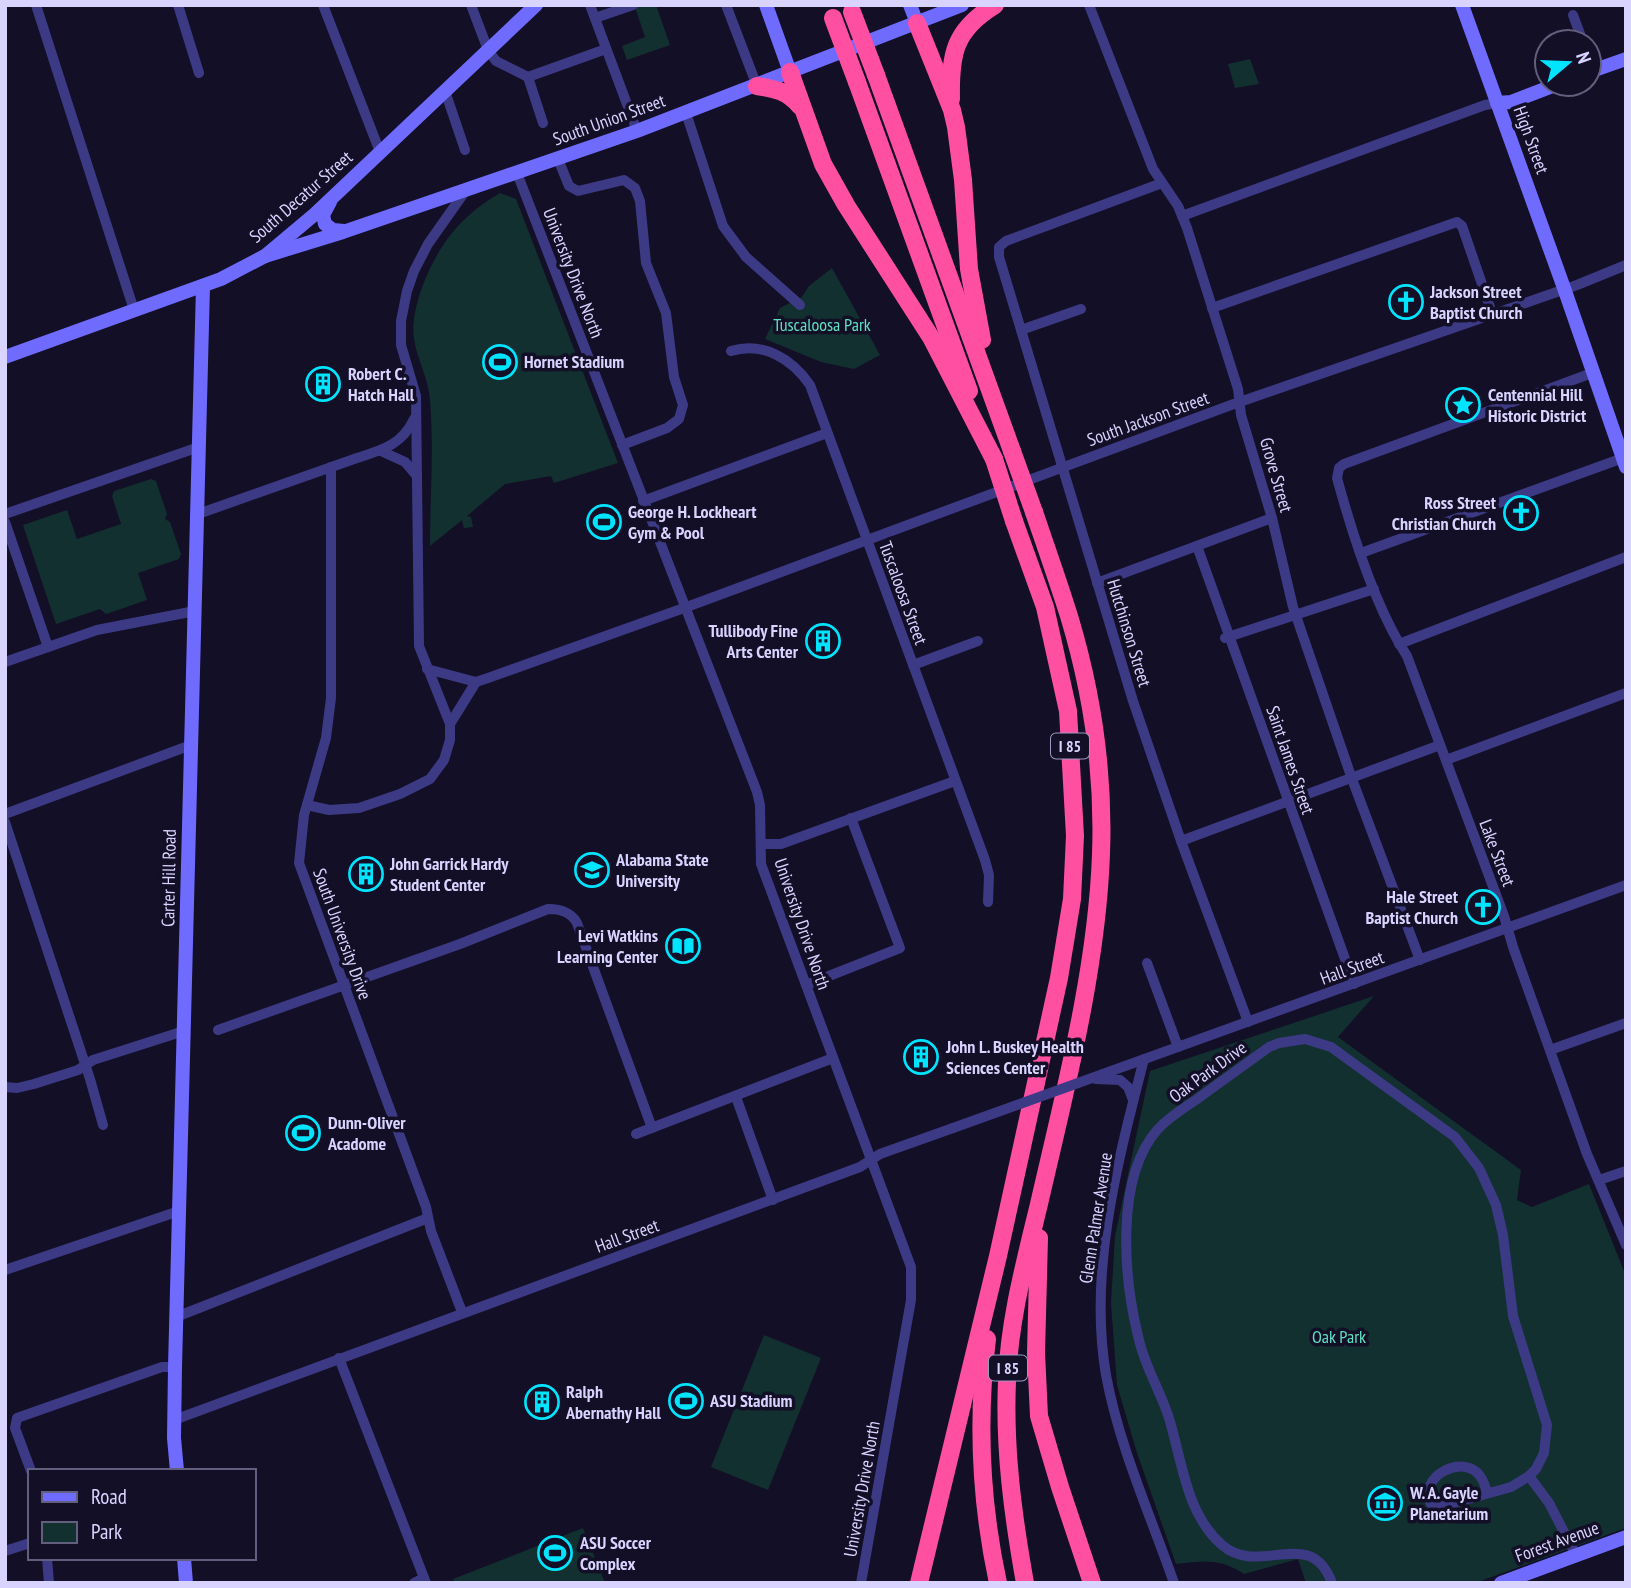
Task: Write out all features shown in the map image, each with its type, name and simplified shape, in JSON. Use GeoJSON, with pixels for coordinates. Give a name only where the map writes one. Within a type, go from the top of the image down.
{"type":"FeatureCollection","features":[{"type":"Feature","properties":{"kind":"highway"},"geometry":{"type":"LineString","coordinates":[[995,5],[976,18],[958,41],[951,67],[951,110],[962,172],[969,270],[996,405]]}},
{"type":"Feature","properties":{"kind":"highway","name":"I 85"},"geometry":{"type":"LineString","coordinates":[[851,8],[996,405],[1069,617],[1089,695],[1101,785],[1101,855],[1093,951],[1016,1302],[1007,1380],[1007,1452],[1025,1583]]}},
{"type":"Feature","properties":{"kind":"highway","name":"I 85"},"geometry":{"type":"LineString","coordinates":[[831,12],[1045,607],[1065,699],[1075,836],[1072,899],[1059,978],[998,1256],[985,1357],[981,1437],[986,1503],[998,1583]]}},
{"type":"Feature","properties":{"kind":"highway"},"geometry":{"type":"LineString","coordinates":[[917,23],[951,110]]}},
{"type":"Feature","properties":{"kind":"highway"},"geometry":{"type":"LineString","coordinates":[[790,72],[811,136],[835,185],[932,339],[993,459]]}},
{"type":"Feature","properties":{"kind":"highway"},"geometry":{"type":"LineString","coordinates":[[757,86],[780,90],[790,95],[802,108]]}},
{"type":"Feature","properties":{"kind":"highway"},"geometry":{"type":"LineString","coordinates":[[1049,1157],[1040,1234],[1036,1303],[1035,1353],[1040,1416],[1092,1583]]}},
{"type":"Feature","properties":{"kind":"highway"},"geometry":{"type":"LineString","coordinates":[[919,1583],[998,1256]]}},
{"type":"Feature","properties":{"kind":"main road","name":"South Decatur Street"},"geometry":{"type":"LineString","coordinates":[[5,357],[203,286],[243,269],[265,256],[332,198],[536,5]]}},
{"type":"Feature","properties":{"kind":"main road"},"geometry":{"type":"LineString","coordinates":[[766,5],[790,72]]}},
{"type":"Feature","properties":{"kind":"main road"},"geometry":{"type":"LineString","coordinates":[[910,5],[917,23]]}},
{"type":"Feature","properties":{"kind":"main road","name":"South Union Street"},"geometry":{"type":"LineString","coordinates":[[265,256],[347,231],[637,131],[962,5]]}},
{"type":"Feature","properties":{"kind":"main road","name":"High Street"},"geometry":{"type":"LineString","coordinates":[[1462,5],[1624,462]]}},
{"type":"Feature","properties":{"kind":"main road"},"geometry":{"type":"LineString","coordinates":[[1603,64],[1626,59]]}},
{"type":"Feature","properties":{"kind":"main road"},"geometry":{"type":"LineString","coordinates":[[1497,103],[1511,102],[1533,94]]}},
{"type":"Feature","properties":{"kind":"main road"},"geometry":{"type":"LineString","coordinates":[[332,198],[323,215],[325,224],[333,230],[347,231]]}},
{"type":"Feature","properties":{"kind":"main road","name":"Carter Hill Road"},"geometry":{"type":"LineString","coordinates":[[177,1469],[174,1367],[203,286]]}},
{"type":"Feature","properties":{"kind":"main road","name":"Forest Avenue"},"geometry":{"type":"LineString","coordinates":[[1501,1583],[1625,1538]]}},
{"type":"Feature","properties":{"kind":"main road"},"geometry":{"type":"LineString","coordinates":[[184,1560],[186,1583]]}},
{"type":"Feature","properties":{"kind":"street"},"geometry":{"type":"LineString","coordinates":[[36,5],[134,310]]}},
{"type":"Feature","properties":{"kind":"street"},"geometry":{"type":"LineString","coordinates":[[178,5],[199,73]]}},
{"type":"Feature","properties":{"kind":"street"},"geometry":{"type":"LineString","coordinates":[[323,5],[380,152]]}},
{"type":"Feature","properties":{"kind":"street"},"geometry":{"type":"LineString","coordinates":[[471,5],[488,50],[496,61],[528,77],[543,123]]}},
{"type":"Feature","properties":{"kind":"street"},"geometry":{"type":"LineString","coordinates":[[590,5],[637,131]]}},
{"type":"Feature","properties":{"kind":"street"},"geometry":{"type":"LineString","coordinates":[[595,18],[633,5]]}},
{"type":"Feature","properties":{"kind":"street"},"geometry":{"type":"LineString","coordinates":[[726,5],[757,86]]}},
{"type":"Feature","properties":{"kind":"street","name":"Grove Street"},"geometry":{"type":"LineString","coordinates":[[1088,5],[1153,169],[1182,216],[1238,389],[1241,415],[1272,518],[1295,615],[1352,779],[1420,960]]}},
{"type":"Feature","properties":{"kind":"street"},"geometry":{"type":"LineString","coordinates":[[1573,15],[1578,28]]}},
{"type":"Feature","properties":{"kind":"street"},"geometry":{"type":"LineString","coordinates":[[528,77],[606,49]]}},
{"type":"Feature","properties":{"kind":"street"},"geometry":{"type":"LineString","coordinates":[[445,91],[465,150]]}},
{"type":"Feature","properties":{"kind":"street"},"geometry":{"type":"LineString","coordinates":[[1182,216],[1485,104],[1497,103]]}},
{"type":"Feature","properties":{"kind":"street"},"geometry":{"type":"LineString","coordinates":[[686,113],[723,226],[746,257],[800,305]]}},
{"type":"Feature","properties":{"kind":"street"},"geometry":{"type":"LineString","coordinates":[[558,159],[569,186],[578,191],[624,180],[635,188],[640,201],[646,263],[666,313],[674,377],[683,405],[682,414],[667,428],[622,445]]}},
{"type":"Feature","properties":{"kind":"street","name":"University Drive North"},"geometry":{"type":"LineString","coordinates":[[517,173],[757,792],[761,864],[911,1267],[911,1300],[861,1583]]}},
{"type":"Feature","properties":{"kind":"street","name":"Hutchinson Street"},"geometry":{"type":"LineString","coordinates":[[1162,183],[1006,241],[999,247],[999,257],[1133,701],[1248,1022]]}},
{"type":"Feature","properties":{"kind":"street"},"geometry":{"type":"LineString","coordinates":[[307,805],[329,810],[359,808],[422,784],[434,775],[444,760],[450,740],[450,724],[427,669],[418,635],[416,416],[414,386],[401,345],[402,312],[411,279],[424,253],[466,189]]}},
{"type":"Feature","properties":{"kind":"street"},"geometry":{"type":"LineString","coordinates":[[1212,308],[1457,222],[1462,226],[1492,313]]}},
{"type":"Feature","properties":{"kind":"street","name":"South Jackson Street"},"geometry":{"type":"LineString","coordinates":[[476,682],[684,608],[1062,466],[1626,265]]}},
{"type":"Feature","properties":{"kind":"street"},"geometry":{"type":"LineString","coordinates":[[1021,330],[1080,309]]}},
{"type":"Feature","properties":{"kind":"street","name":"Tuscaloosa Street"},"geometry":{"type":"LineString","coordinates":[[731,351],[750,346],[781,357],[793,364],[810,385],[989,875],[988,902]]}},
{"type":"Feature","properties":{"kind":"street","name":"Lake Street"},"geometry":{"type":"LineString","coordinates":[[1592,373],[1344,464],[1337,473],[1340,490],[1374,589],[1392,634],[1407,656],[1508,929],[1587,1154],[1626,1245]]}},
{"type":"Feature","properties":{"kind":"street"},"geometry":{"type":"LineString","coordinates":[[198,514],[381,451],[401,439],[416,416]]}},
{"type":"Feature","properties":{"kind":"street"},"geometry":{"type":"LineString","coordinates":[[643,501],[827,433]]}},
{"type":"Feature","properties":{"kind":"street"},"geometry":{"type":"LineString","coordinates":[[5,514],[199,446]]}},
{"type":"Feature","properties":{"kind":"street"},"geometry":{"type":"LineString","coordinates":[[381,451],[405,462],[417,477]]}},
{"type":"Feature","properties":{"kind":"street"},"geometry":{"type":"LineString","coordinates":[[1361,553],[1624,462]]}},
{"type":"Feature","properties":{"kind":"street","name":"South University Drive"},"geometry":{"type":"LineString","coordinates":[[331,467],[331,698],[326,738],[302,825],[299,863],[462,1312]]}},
{"type":"Feature","properties":{"kind":"street"},"geometry":{"type":"LineString","coordinates":[[1097,583],[1272,518]]}},
{"type":"Feature","properties":{"kind":"street"},"geometry":{"type":"LineString","coordinates":[[5,522],[48,647]]}},
{"type":"Feature","properties":{"kind":"street","name":"Saint James Street"},"geometry":{"type":"LineString","coordinates":[[1197,546],[1226,637],[1354,984]]}},
{"type":"Feature","properties":{"kind":"street"},"geometry":{"type":"LineString","coordinates":[[1399,644],[1626,557]]}},
{"type":"Feature","properties":{"kind":"street"},"geometry":{"type":"LineString","coordinates":[[1226,637],[1374,589]]}},
{"type":"Feature","properties":{"kind":"street"},"geometry":{"type":"LineString","coordinates":[[5,662],[97,630],[195,611]]}},
{"type":"Feature","properties":{"kind":"street"},"geometry":{"type":"LineString","coordinates":[[913,665],[978,641]]}},
{"type":"Feature","properties":{"kind":"street"},"geometry":{"type":"LineString","coordinates":[[427,669],[476,682],[450,724]]}},
{"type":"Feature","properties":{"kind":"street"},"geometry":{"type":"LineString","coordinates":[[1446,761],[1626,693]]}},
{"type":"Feature","properties":{"kind":"street"},"geometry":{"type":"LineString","coordinates":[[5,814],[191,745]]}},
{"type":"Feature","properties":{"kind":"street"},"geometry":{"type":"LineString","coordinates":[[1181,841],[1440,746]]}},
{"type":"Feature","properties":{"kind":"street"},"geometry":{"type":"LineString","coordinates":[[761,844],[781,844],[955,781]]}},
{"type":"Feature","properties":{"kind":"street"},"geometry":{"type":"LineString","coordinates":[[806,985],[900,948],[851,818]]}},
{"type":"Feature","properties":{"kind":"street"},"geometry":{"type":"LineString","coordinates":[[5,822],[103,1125]]}},
{"type":"Feature","properties":{"kind":"street","name":"Hall Street"},"geometry":{"type":"LineString","coordinates":[[174,1420],[773,1200],[860,1167],[880,1154],[1626,885]]}},
{"type":"Feature","properties":{"kind":"street"},"geometry":{"type":"LineString","coordinates":[[218,1030],[548,909],[564,911],[577,923],[652,1128]]}},
{"type":"Feature","properties":{"kind":"street"},"geometry":{"type":"LineString","coordinates":[[1147,963],[1178,1047]]}},
{"type":"Feature","properties":{"kind":"street"},"geometry":{"type":"LineString","coordinates":[[1550,1050],[1626,1023]]}},
{"type":"Feature","properties":{"kind":"street"},"geometry":{"type":"LineString","coordinates":[[5,1087],[17,1088],[34,1084],[78,1070],[93,1060],[184,1031]]}},
{"type":"Feature","properties":{"kind":"street","name":"Oak Park Drive"},"geometry":{"type":"LineString","coordinates":[[1332,1583],[1324,1567],[1309,1556],[1288,1552],[1265,1558],[1243,1556],[1225,1548],[1209,1530],[1189,1493],[1164,1403],[1139,1340],[1128,1275],[1126,1225],[1134,1180],[1147,1144],[1165,1122],[1269,1048],[1279,1043],[1305,1040],[1331,1047],[1455,1137],[1479,1168],[1496,1205],[1503,1235],[1513,1316],[1546,1418],[1544,1453],[1529,1476]]}},
{"type":"Feature","properties":{"kind":"street"},"geometry":{"type":"LineString","coordinates":[[636,1135],[833,1058]]}},
{"type":"Feature","properties":{"kind":"street","name":"Glenn Palmer Avenue"},"geometry":{"type":"LineString","coordinates":[[1144,1059],[1107,1227],[1101,1297],[1103,1346],[1113,1408],[1174,1583]]}},
{"type":"Feature","properties":{"kind":"street","name":"Hall Street"},"geometry":{"type":"LineString","coordinates":[[1089,1079],[1120,1080],[1128,1087],[1133,1102]]}},
{"type":"Feature","properties":{"kind":"street"},"geometry":{"type":"LineString","coordinates":[[736,1097],[773,1200]]}},
{"type":"Feature","properties":{"kind":"street"},"geometry":{"type":"LineString","coordinates":[[1599,1180],[1626,1171]]}},
{"type":"Feature","properties":{"kind":"street"},"geometry":{"type":"LineString","coordinates":[[5,1270],[179,1211]]}},
{"type":"Feature","properties":{"kind":"street"},"geometry":{"type":"LineString","coordinates":[[176,1317],[419,1224],[428,1218]]}},
{"type":"Feature","properties":{"kind":"street"},"geometry":{"type":"LineString","coordinates":[[339,1358],[421,1581]]}},
{"type":"Feature","properties":{"kind":"street"},"geometry":{"type":"LineString","coordinates":[[30,1469],[15,1428],[15,1421],[21,1415],[162,1367],[174,1367]]}},
{"type":"Feature","properties":{"kind":"street"},"geometry":{"type":"LineString","coordinates":[[1487,1492],[1480,1475],[1463,1467],[1438,1474],[1431,1481],[1427,1494],[1431,1504],[1444,1506],[1511,1487],[1529,1476],[1549,1503],[1576,1555]]}},
{"type":"Feature","properties":{"kind":"street"},"geometry":{"type":"LineString","coordinates":[[5,1551],[28,1544]]}},
{"type":"Feature","properties":{"kind":"street"},"geometry":{"type":"LineString","coordinates":[[47,1560],[49,1583]]}},
{"type":"Feature","properties":{"kind":"green space"},"geometry":{"type":"Polygon","coordinates":[[[656,5],[670,45],[627,60],[622,46],[645,37],[635,7],[656,5]]]}},
{"type":"Feature","properties":{"kind":"green space"},"geometry":{"type":"Polygon","coordinates":[[[1250,59],[1259,84],[1235,88],[1228,64],[1250,59]]]}},
{"type":"Feature","properties":{"kind":"green space","name":"Hornet Stadium"},"geometry":{"type":"Polygon","coordinates":[[[500,193],[516,199],[618,463],[554,483],[551,476],[505,484],[467,516],[471,517],[473,527],[464,528],[462,520],[430,546],[431,419],[428,385],[414,339],[416,310],[433,263],[449,236],[472,212],[500,193]]]}},
{"type":"Feature","properties":{"kind":"green space","name":"Tuscaloosa Park"},"geometry":{"type":"Polygon","coordinates":[[[832,268],[880,355],[854,369],[821,362],[765,339],[780,308],[802,297],[809,286],[832,268]]]}},
{"type":"Feature","properties":{"kind":"green space"},"geometry":{"type":"Polygon","coordinates":[[[151,479],[156,481],[167,514],[165,519],[170,522],[181,554],[179,559],[138,573],[147,600],[106,614],[100,609],[56,624],[23,525],[67,510],[77,539],[121,524],[112,496],[114,491],[151,479]]]}},
{"type":"Feature","properties":{"kind":"green space","name":"Oak Park"},"geometry":{"type":"Polygon","coordinates":[[[1374,996],[1338,1037],[1521,1170],[1517,1200],[1532,1207],[1589,1184],[1626,1276],[1626,1528],[1475,1583],[1306,1583],[1298,1559],[1244,1574],[1219,1563],[1176,1564],[1137,1453],[1117,1385],[1111,1303],[1115,1236],[1150,1071],[1374,996]]]}},
{"type":"Feature","properties":{"kind":"green space"},"geometry":{"type":"Polygon","coordinates":[[[764,1335],[821,1358],[768,1490],[711,1467],[764,1335]]]}},
{"type":"Feature","properties":{"kind":"green space","name":"ASU Soccer Complex"},"geometry":{"type":"Polygon","coordinates":[[[583,1528],[605,1583],[455,1583],[453,1579],[583,1528]]]}},
{"type":"Feature","properties":{"kind":"place","name":"Jackson Street Baptist Church"},"geometry":{"type":"Point","coordinates":[1406,302]}},
{"type":"Feature","properties":{"kind":"place","name":"Hornet Stadium"},"geometry":{"type":"Point","coordinates":[500,362]}},
{"type":"Feature","properties":{"kind":"place","name":"Robert C. Hatch Hall"},"geometry":{"type":"Point","coordinates":[323,384]}},
{"type":"Feature","properties":{"kind":"place","name":"Centennial Hill Historic District"},"geometry":{"type":"Point","coordinates":[1463,405]}},
{"type":"Feature","properties":{"kind":"place","name":"Ross Street Christian Church"},"geometry":{"type":"Point","coordinates":[1521,513]}},
{"type":"Feature","properties":{"kind":"place","name":"George H. Lockheart Gym & Pool"},"geometry":{"type":"Point","coordinates":[604,522]}},
{"type":"Feature","properties":{"kind":"place","name":"Tullibody Fine Arts Center"},"geometry":{"type":"Point","coordinates":[823,641]}},
{"type":"Feature","properties":{"kind":"place","name":"Alabama State University"},"geometry":{"type":"Point","coordinates":[592,870]}},
{"type":"Feature","properties":{"kind":"place","name":"John Garrick Hardy Student Center"},"geometry":{"type":"Point","coordinates":[366,874]}},
{"type":"Feature","properties":{"kind":"place","name":"Hale Street Baptist Church"},"geometry":{"type":"Point","coordinates":[1483,907]}},
{"type":"Feature","properties":{"kind":"place","name":"Levi Watkins Learning Center"},"geometry":{"type":"Point","coordinates":[683,946]}},
{"type":"Feature","properties":{"kind":"place","name":"John L. Buskey Health Sciences Center"},"geometry":{"type":"Point","coordinates":[921,1057]}},
{"type":"Feature","properties":{"kind":"place","name":"Dunn-Oliver Acadome"},"geometry":{"type":"Point","coordinates":[303,1133]}},
{"type":"Feature","properties":{"kind":"place","name":"ASU Stadium"},"geometry":{"type":"Point","coordinates":[686,1401]}},
{"type":"Feature","properties":{"kind":"place","name":"Ralph Abernathy Hall"},"geometry":{"type":"Point","coordinates":[542,1402]}},
{"type":"Feature","properties":{"kind":"place","name":"W. A. Gayle Planetarium"},"geometry":{"type":"Point","coordinates":[1385,1503]}},
{"type":"Feature","properties":{"kind":"place","name":"ASU Soccer Complex"},"geometry":{"type":"Point","coordinates":[555,1553]}}]}
